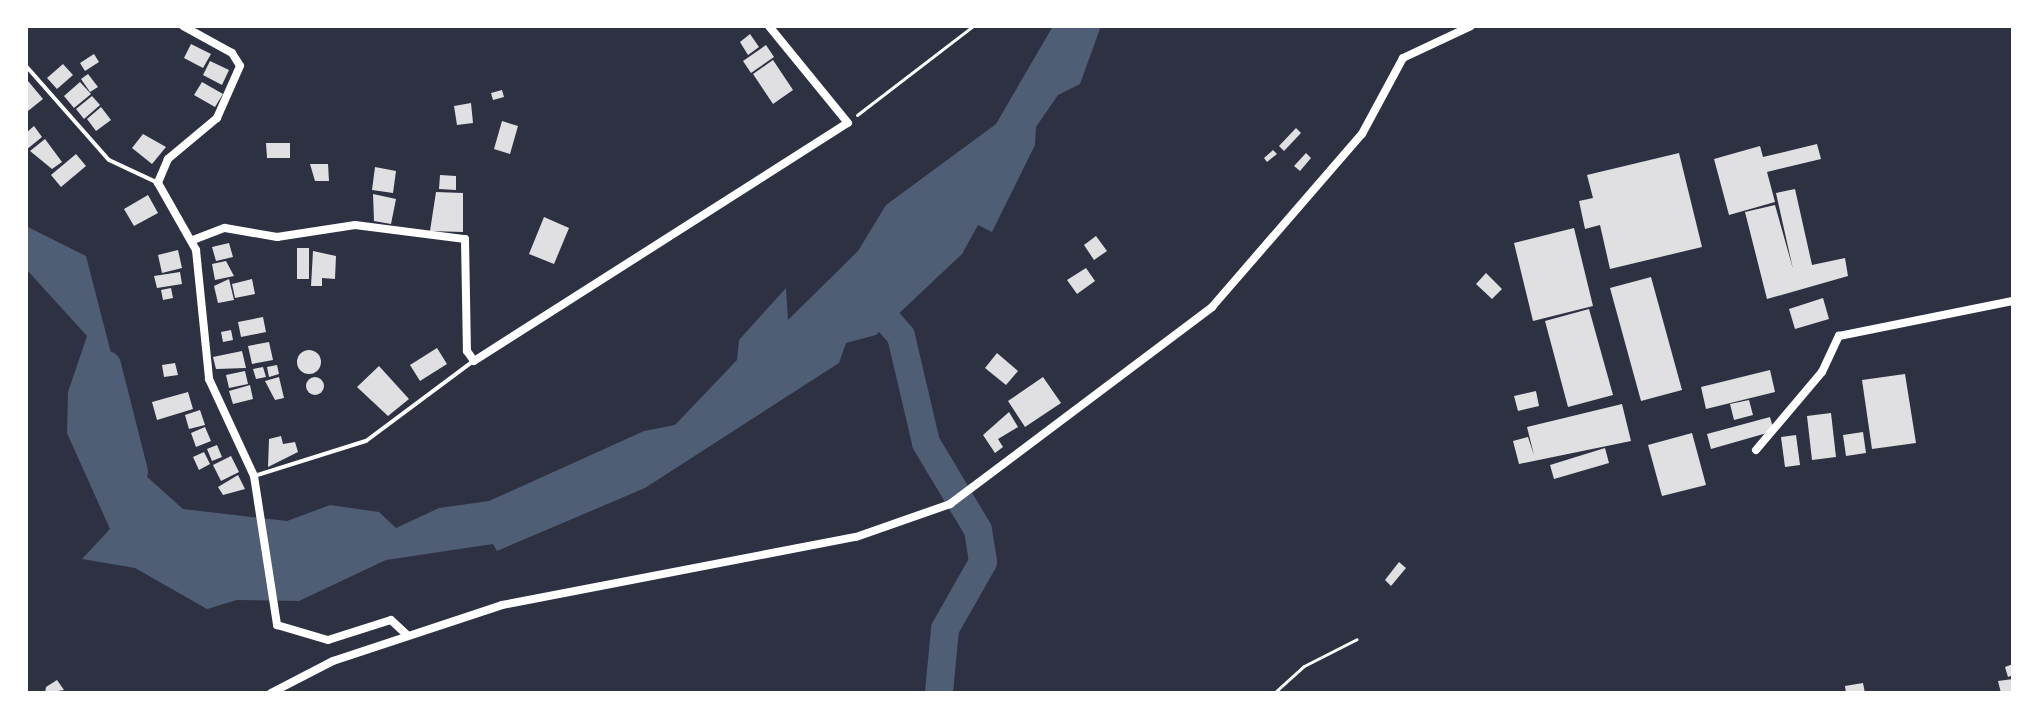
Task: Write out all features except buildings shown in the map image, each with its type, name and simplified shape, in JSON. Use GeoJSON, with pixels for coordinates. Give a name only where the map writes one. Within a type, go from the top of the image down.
{"type":"FeatureCollection","features":[{"type":"Feature","properties":{"kind":"street"},"geometry":{"type":"LineString","coordinates":[[183,26],[232,53],[240,74],[217,118],[168,159],[158,183],[193,240],[209,379],[254,476],[277,625],[315,639],[346,638],[384,620],[407,635]]}},
{"type":"Feature","properties":{"kind":"street"},"geometry":{"type":"LineString","coordinates":[[193,240],[225,228],[277,237],[355,225],[465,239],[467,351],[474,361],[848,123],[769,26]]}},
{"type":"Feature","properties":{"kind":"street"},"geometry":{"type":"LineString","coordinates":[[271,693],[407,635],[525,599],[856,537],[950,504],[978,487],[1202,316],[1346,156],[1403,58],[1471,26]]}},
{"type":"Feature","properties":{"kind":"street"},"geometry":{"type":"LineString","coordinates":[[1756,450],[1822,372],[1839,336],[2013,301]]}},
{"type":"Feature","properties":{"kind":"lane"},"geometry":{"type":"LineString","coordinates":[[26,66],[109,160],[158,183]]}},
{"type":"Feature","properties":{"kind":"lane"},"geometry":{"type":"LineString","coordinates":[[254,476],[366,441],[474,361]]}},
{"type":"Feature","properties":{"kind":"path"},"geometry":{"type":"LineString","coordinates":[[848,123],[973,26]]}},
{"type":"Feature","properties":{"kind":"path"},"geometry":{"type":"LineString","coordinates":[[1274,693],[1304,666],[1357,639]]}},
{"type":"Feature","properties":{"kind":"water"},"geometry":{"type":"Polygon","coordinates":[[[1053,26],[1101,26],[1080,84],[1058,95],[1036,127],[1035,145],[992,232],[978,225],[962,254],[876,335],[846,343],[839,363],[645,488],[497,551],[493,544],[386,560],[299,601],[237,600],[207,609],[135,568],[82,559],[110,529],[67,433],[68,392],[87,336],[26,269],[26,226],[86,256],[119,384],[115,414],[145,475],[183,509],[287,521],[330,505],[379,512],[396,528],[439,508],[489,501],[644,431],[675,425],[737,360],[739,340],[786,288],[788,320],[858,251],[886,205],[996,124],[1053,26]]]}},
{"type":"Feature","properties":{"kind":"waterway"},"geometry":{"type":"LineString","coordinates":[[865,294],[901,336],[926,443],[978,530],[983,562],[945,629],[939,693]]}},
{"type":"Feature","properties":{"kind":"waterway"},"geometry":{"type":"LineString","coordinates":[[107,365],[134,472]]}}]}
